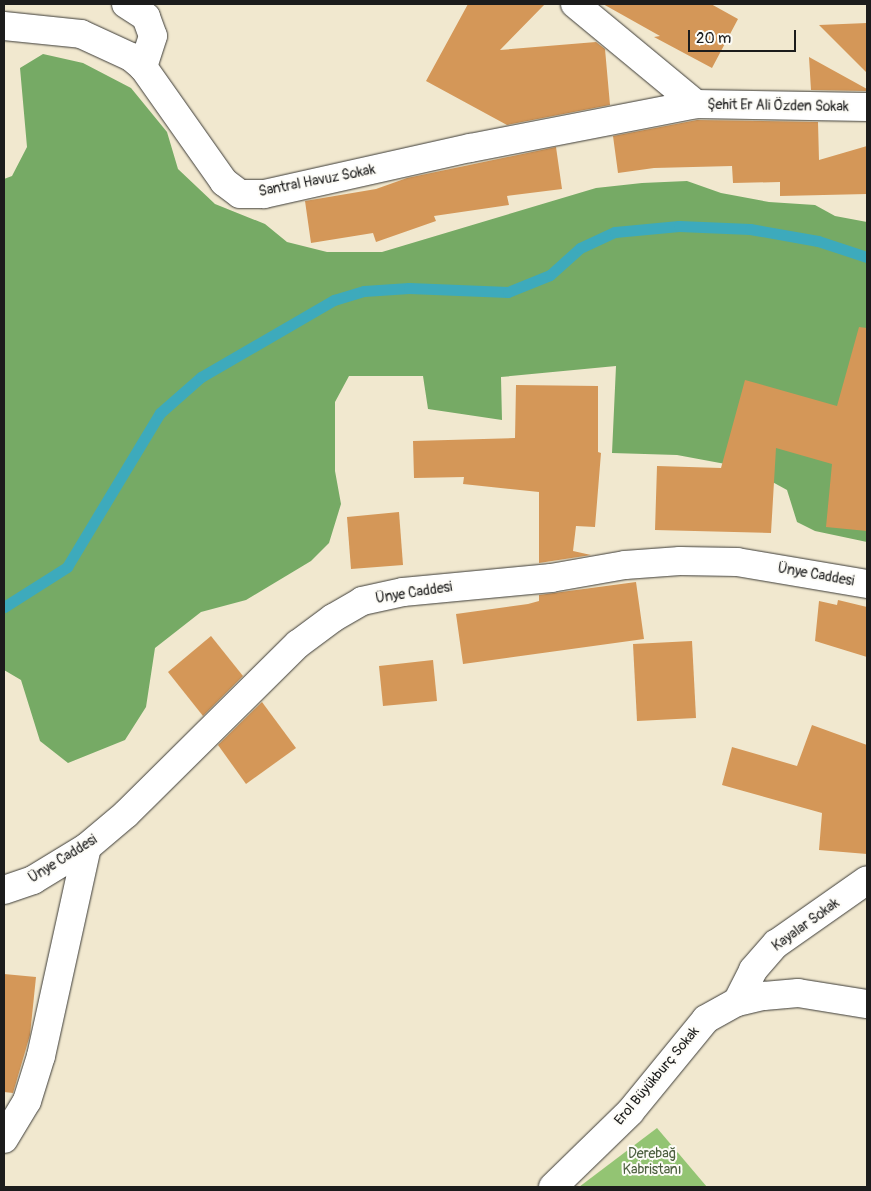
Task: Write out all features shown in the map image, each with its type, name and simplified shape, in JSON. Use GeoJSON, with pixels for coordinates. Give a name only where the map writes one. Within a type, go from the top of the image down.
{"type":"FeatureCollection","features":[{"type":"Feature","properties":{"kind":"street"},"geometry":{"type":"LineString","coordinates":[[126,4],[146,17],[153,36],[143,67]]}},
{"type":"Feature","properties":{"kind":"street","name":"Şehit Er Ali Özden Sokak"},"geometry":{"type":"LineString","coordinates":[[575,4],[696,104],[867,107]]}},
{"type":"Feature","properties":{"kind":"street","name":"Santral Havuz Sokak"},"geometry":{"type":"LineString","coordinates":[[4,26],[81,34],[131,57],[143,67],[224,182],[240,194],[264,194],[470,148],[696,104]]}},
{"type":"Feature","properties":{"kind":"street","name":"Ünye Caddesi"},"geometry":{"type":"LineString","coordinates":[[4,890],[33,880],[88,847],[126,814],[298,644],[333,618],[362,601],[402,592],[551,578],[624,565],[680,561],[737,562],[867,584]]}},
{"type":"Feature","properties":{"kind":"street"},"geometry":{"type":"LineString","coordinates":[[4,1139],[27,1101],[40,1056],[88,847]]}},
{"type":"Feature","properties":{"kind":"street","name":"Kayalar Sokak"},"geometry":{"type":"LineString","coordinates":[[737,1002],[753,970],[776,944],[867,880]]}},
{"type":"Feature","properties":{"kind":"street","name":"Erol Büyükburç Sokak"},"geometry":{"type":"LineString","coordinates":[[553,1187],[630,1112],[692,1033],[706,1019],[737,1002],[798,993],[867,1004]]}},
{"type":"Feature","properties":{"kind":"green space"},"geometry":{"type":"Polygon","coordinates":[[[43,54],[83,63],[131,88],[167,132],[178,169],[215,204],[265,224],[287,242],[327,252],[382,252],[596,188],[642,183],[687,181],[721,193],[769,202],[815,205],[835,216],[867,222],[867,542],[815,531],[797,522],[787,490],[747,468],[677,455],[612,453],[616,366],[501,377],[502,420],[428,409],[423,376],[349,376],[335,402],[335,471],[341,504],[329,543],[311,561],[246,600],[201,612],[155,648],[146,707],[125,740],[68,763],[40,741],[21,680],[4,670],[4,179],[12,176],[27,147],[20,68],[43,54]]]}},
{"type":"Feature","properties":{"kind":"green space","name":"Derebağ Kabristanı"},"geometry":{"type":"Polygon","coordinates":[[[657,1128],[707,1187],[579,1187],[657,1128]]]}},
{"type":"Feature","properties":{"kind":"building"},"geometry":{"type":"Polygon","coordinates":[[[468,4],[545,4],[500,50],[596,42],[605,49],[610,105],[507,125],[426,81],[468,4]]]}},
{"type":"Feature","properties":{"kind":"building"},"geometry":{"type":"Polygon","coordinates":[[[603,4],[711,4],[738,19],[712,68],[654,37],[660,36],[603,4]]]}},
{"type":"Feature","properties":{"kind":"building"},"geometry":{"type":"Polygon","coordinates":[[[867,23],[867,73],[819,25],[867,23]]]}},
{"type":"Feature","properties":{"kind":"building"},"geometry":{"type":"Polygon","coordinates":[[[809,57],[867,89],[867,91],[811,90],[809,57]]]}},
{"type":"Feature","properties":{"kind":"building"},"geometry":{"type":"Polygon","coordinates":[[[697,120],[818,122],[819,160],[867,146],[867,194],[780,196],[780,182],[733,183],[732,166],[654,168],[618,173],[613,136],[697,120]]]}},
{"type":"Feature","properties":{"kind":"building"},"geometry":{"type":"Polygon","coordinates":[[[556,147],[562,189],[507,196],[509,205],[434,216],[436,221],[376,242],[373,233],[311,243],[305,201],[376,189],[407,178],[556,147]]]}},
{"type":"Feature","properties":{"kind":"building"},"geometry":{"type":"Polygon","coordinates":[[[859,327],[867,328],[867,531],[826,527],[832,464],[776,448],[771,533],[655,530],[657,466],[721,468],[745,380],[837,406],[859,327]]]}},
{"type":"Feature","properties":{"kind":"building"},"geometry":{"type":"Polygon","coordinates":[[[516,385],[598,386],[598,452],[601,453],[595,527],[576,526],[573,551],[591,555],[539,563],[539,492],[463,484],[464,477],[414,478],[413,441],[515,438],[516,385]]]}},
{"type":"Feature","properties":{"kind":"building"},"geometry":{"type":"Polygon","coordinates":[[[399,512],[403,565],[351,569],[347,517],[399,512]]]}},
{"type":"Feature","properties":{"kind":"building"},"geometry":{"type":"Polygon","coordinates":[[[636,582],[644,639],[463,664],[456,614],[528,604],[539,601],[539,595],[636,582]]]}},
{"type":"Feature","properties":{"kind":"building"},"geometry":{"type":"Polygon","coordinates":[[[838,600],[867,607],[867,657],[815,641],[819,601],[837,605],[838,600]]]}},
{"type":"Feature","properties":{"kind":"building"},"geometry":{"type":"Polygon","coordinates":[[[211,636],[243,676],[203,716],[168,672],[211,636]]]}},
{"type":"Feature","properties":{"kind":"building"},"geometry":{"type":"Polygon","coordinates":[[[692,641],[696,718],[637,721],[633,644],[692,641]]]}},
{"type":"Feature","properties":{"kind":"building"},"geometry":{"type":"Polygon","coordinates":[[[433,660],[437,701],[383,706],[379,666],[433,660]]]}},
{"type":"Feature","properties":{"kind":"building"},"geometry":{"type":"Polygon","coordinates":[[[262,702],[296,748],[246,784],[218,745],[262,702]]]}},
{"type":"Feature","properties":{"kind":"building"},"geometry":{"type":"Polygon","coordinates":[[[812,725],[867,745],[867,854],[819,850],[822,813],[722,785],[732,747],[797,766],[812,725]]]}},
{"type":"Feature","properties":{"kind":"building"},"geometry":{"type":"Polygon","coordinates":[[[4,974],[36,977],[30,1035],[13,1093],[4,1092],[4,974]]]}},
{"type":"Feature","properties":{"kind":"waterway"},"geometry":{"type":"LineString","coordinates":[[4,607],[67,567],[160,413],[201,377],[334,300],[364,291],[409,288],[508,292],[550,275],[580,248],[615,232],[679,226],[750,229],[818,241],[867,257]]}}]}
